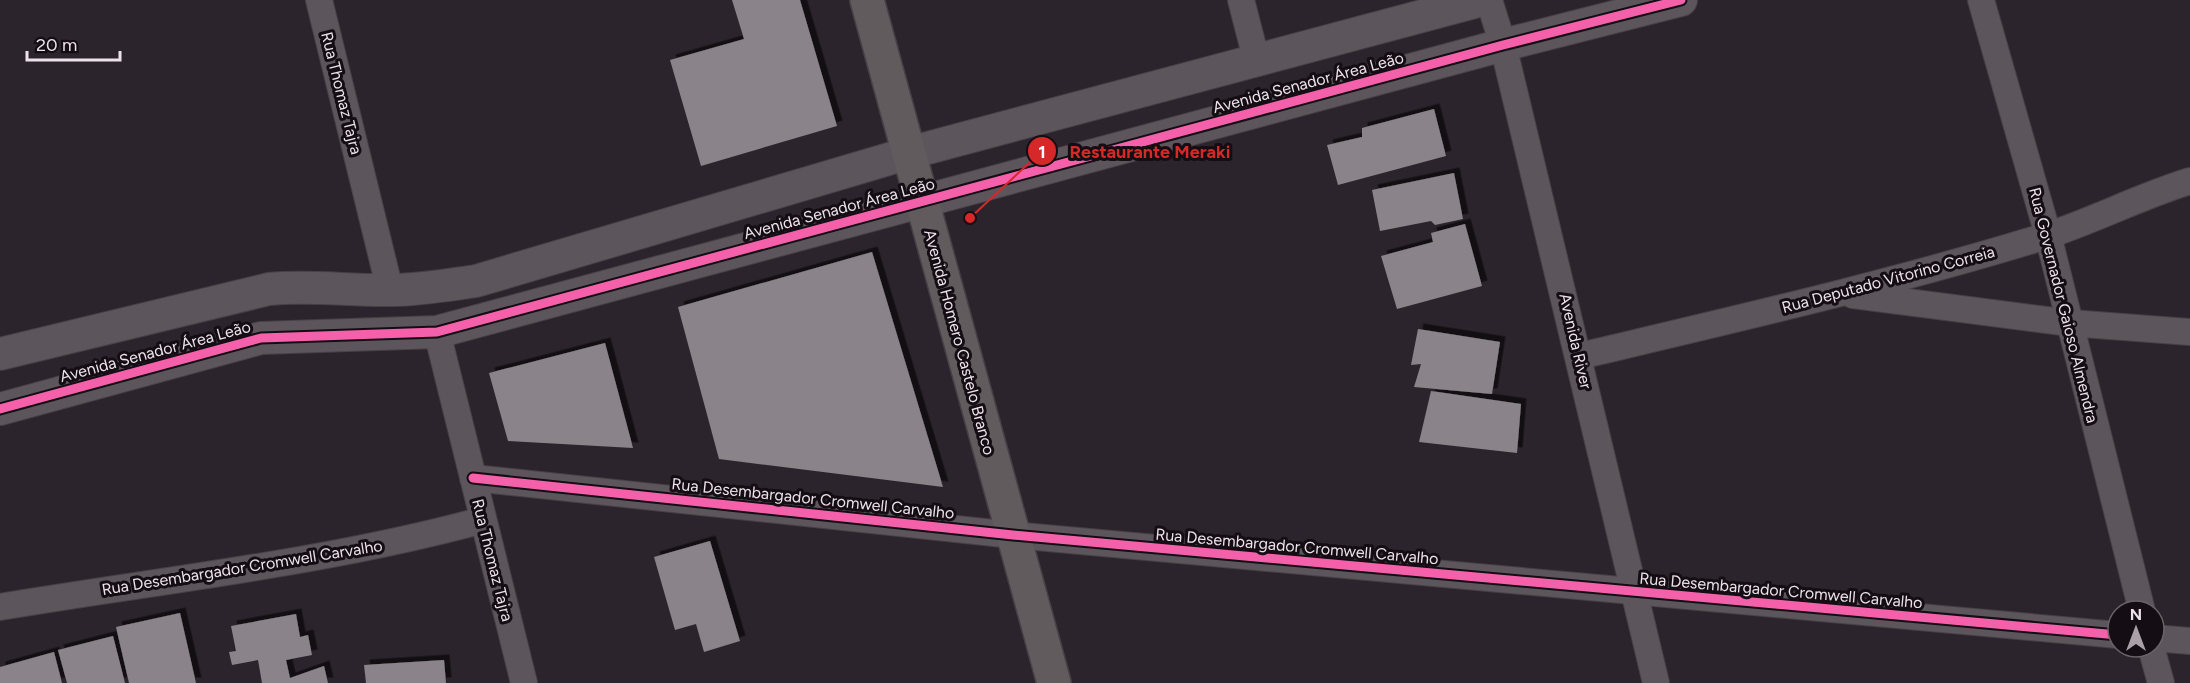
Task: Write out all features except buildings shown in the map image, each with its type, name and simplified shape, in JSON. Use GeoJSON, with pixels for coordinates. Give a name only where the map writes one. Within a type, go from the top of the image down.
{"type":"FeatureCollection","features":[{"type":"Feature","properties":{"kind":"main road","name":"Avenida Homero Castelo Branco"},"geometry":{"type":"LineString","coordinates":[[867,0],[1054,683]]}},
{"type":"Feature","properties":{"kind":"street","name":"Rua Thomaz Tajra"},"geometry":{"type":"LineString","coordinates":[[319,0],[390,290]]}},
{"type":"Feature","properties":{"kind":"street"},"geometry":{"type":"LineString","coordinates":[[1241,0],[1256,58]]}},
{"type":"Feature","properties":{"kind":"street","name":"Avenida Senador Área Leão"},"geometry":{"type":"LineString","coordinates":[[0,354],[269,289],[297,286],[390,290],[424,289],[476,281],[909,153],[1256,58],[1482,0]]}},
{"type":"Feature","properties":{"kind":"street","name":"Avenida River"},"geometry":{"type":"LineString","coordinates":[[1489,0],[1503,45],[1580,356],[1633,593],[1656,683]]}},
{"type":"Feature","properties":{"kind":"street","name":"Avenida Senador Área Leão"},"geometry":{"type":"LineString","coordinates":[[0,409],[261,338],[437,332],[1503,45],[1681,0]]}},
{"type":"Feature","properties":{"kind":"street","name":"Rua Governador Gaioso Almendra"},"geometry":{"type":"LineString","coordinates":[[1981,0],[2048,235],[2139,599]]}},
{"type":"Feature","properties":{"kind":"street","name":"Rua Deputado Vitorino Correia"},"geometry":{"type":"LineString","coordinates":[[1580,356],[1840,294],[2048,235],[2153,192],[2190,181]]}},
{"type":"Feature","properties":{"kind":"street"},"geometry":{"type":"LineString","coordinates":[[1840,294],[2070,323],[2190,332]]}},
{"type":"Feature","properties":{"kind":"street","name":"Rua Thomaz Tajra"},"geometry":{"type":"LineString","coordinates":[[437,332],[524,683]]}},
{"type":"Feature","properties":{"kind":"street","name":"Rua Desembargador Cromwell Carvalho"},"geometry":{"type":"LineString","coordinates":[[474,478],[1013,535],[1633,593],[2106,633]]}},
{"type":"Feature","properties":{"kind":"street","name":"Rua Desembargador Cromwell Carvalho"},"geometry":{"type":"LineString","coordinates":[[0,607],[292,561],[392,542],[483,520]]}},
{"type":"Feature","properties":{"kind":"street"},"geometry":{"type":"LineString","coordinates":[[2166,639],[2190,641]]}},
{"type":"Feature","properties":{"kind":"street"},"geometry":{"type":"LineString","coordinates":[[2154,659],[2161,683]]}},
{"type":"Feature","properties":{"kind":"cycle path"},"geometry":{"type":"LineString","coordinates":[[0,409],[261,338],[437,332],[1503,45],[1681,0]]}},
{"type":"Feature","properties":{"kind":"cycle path"},"geometry":{"type":"LineString","coordinates":[[473,478],[1013,535],[2106,634]]}},
{"type":"Feature","properties":{"kind":"place","name":"Restaurante Meraki"},"geometry":{"type":"Point","coordinates":[970,218]}}]}
